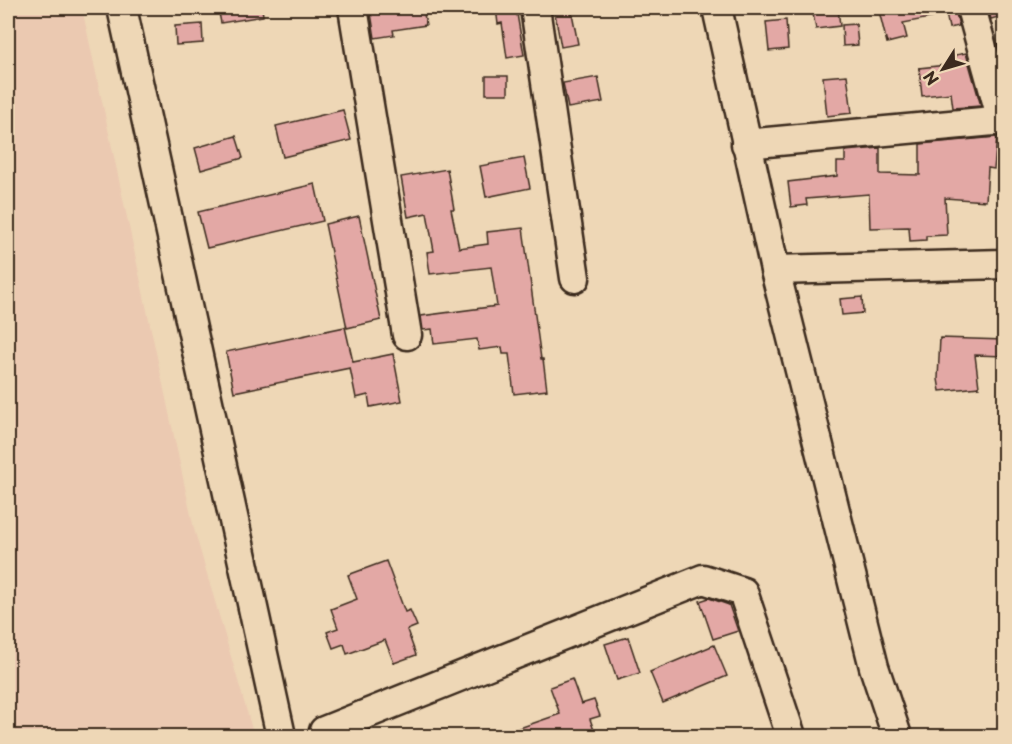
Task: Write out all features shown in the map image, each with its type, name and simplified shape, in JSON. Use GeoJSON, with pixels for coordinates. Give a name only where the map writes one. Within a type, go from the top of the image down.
{"type":"FeatureCollection","features":[{"type":"Feature","properties":{"kind":"street"},"geometry":{"type":"LineString","coordinates":[[122,8],[281,736]]}},
{"type":"Feature","properties":{"kind":"street"},"geometry":{"type":"LineString","coordinates":[[353,8],[407,335]]}},
{"type":"Feature","properties":{"kind":"street"},"geometry":{"type":"LineString","coordinates":[[535,8],[575,278]]}},
{"type":"Feature","properties":{"kind":"street"},"geometry":{"type":"LineString","coordinates":[[717,8],[775,270],[874,667],[897,736]]}},
{"type":"Feature","properties":{"kind":"street"},"geometry":{"type":"LineString","coordinates":[[746,144],[1003,120],[971,8]]}},
{"type":"Feature","properties":{"kind":"street"},"geometry":{"type":"LineString","coordinates":[[775,270],[1005,264]]}},
{"type":"Feature","properties":{"kind":"street"},"geometry":{"type":"LineString","coordinates":[[326,736],[324,730],[703,579],[743,592],[791,736]]}},
{"type":"Feature","properties":{"kind":"shaded area"},"geometry":{"type":"Polygon","coordinates":[[[8,8],[82,8],[194,529],[254,736],[8,736],[8,8]]]}},
{"type":"Feature","properties":{"kind":"building"},"geometry":{"type":"Polygon","coordinates":[[[218,8],[262,8],[263,16],[221,23],[218,8]]]}},
{"type":"Feature","properties":{"kind":"building"},"geometry":{"type":"Polygon","coordinates":[[[402,8],[423,8],[426,25],[393,30],[394,35],[375,38],[371,13],[402,8]]]}},
{"type":"Feature","properties":{"kind":"building"},"geometry":{"type":"Polygon","coordinates":[[[496,8],[516,8],[524,55],[507,58],[502,23],[498,24],[496,8]]]}},
{"type":"Feature","properties":{"kind":"building"},"geometry":{"type":"Polygon","coordinates":[[[554,8],[571,8],[578,44],[561,47],[554,8]]]}},
{"type":"Feature","properties":{"kind":"building"},"geometry":{"type":"Polygon","coordinates":[[[838,8],[840,26],[816,29],[812,9],[838,8]]]}},
{"type":"Feature","properties":{"kind":"building"},"geometry":{"type":"Polygon","coordinates":[[[892,8],[955,8],[959,26],[949,28],[946,13],[946,15],[903,23],[907,38],[887,43],[879,11],[892,8]]]}},
{"type":"Feature","properties":{"kind":"building"},"geometry":{"type":"Polygon","coordinates":[[[988,8],[1005,8],[1005,15],[991,19],[988,8]]]}},
{"type":"Feature","properties":{"kind":"building"},"geometry":{"type":"Polygon","coordinates":[[[786,20],[788,49],[769,51],[766,22],[786,20]]]}},
{"type":"Feature","properties":{"kind":"building"},"geometry":{"type":"Polygon","coordinates":[[[202,24],[203,43],[176,45],[175,26],[202,24]]]}},
{"type":"Feature","properties":{"kind":"building"},"geometry":{"type":"Polygon","coordinates":[[[856,24],[858,45],[843,46],[842,25],[856,24]]]}},
{"type":"Feature","properties":{"kind":"building"},"geometry":{"type":"Polygon","coordinates":[[[966,53],[981,106],[953,108],[951,93],[922,96],[919,68],[956,64],[955,55],[966,53]]]}},
{"type":"Feature","properties":{"kind":"building"},"geometry":{"type":"Polygon","coordinates":[[[847,75],[852,113],[827,116],[823,77],[847,75]]]}},
{"type":"Feature","properties":{"kind":"building"},"geometry":{"type":"Polygon","coordinates":[[[486,76],[508,76],[508,94],[486,94],[486,76]]]}},
{"type":"Feature","properties":{"kind":"building"},"geometry":{"type":"Polygon","coordinates":[[[598,77],[603,102],[568,108],[563,83],[598,77]]]}},
{"type":"Feature","properties":{"kind":"building"},"geometry":{"type":"Polygon","coordinates":[[[343,110],[351,140],[283,157],[276,126],[343,110]]]}},
{"type":"Feature","properties":{"kind":"building"},"geometry":{"type":"Polygon","coordinates":[[[236,136],[243,158],[201,170],[195,148],[236,136]]]}},
{"type":"Feature","properties":{"kind":"building"},"geometry":{"type":"Polygon","coordinates":[[[997,137],[994,169],[988,168],[986,201],[945,198],[947,235],[926,236],[926,240],[910,241],[909,227],[870,228],[869,194],[806,199],[807,205],[791,207],[788,182],[837,176],[837,162],[845,162],[845,151],[880,148],[880,174],[920,175],[920,144],[997,137]]]}},
{"type":"Feature","properties":{"kind":"building"},"geometry":{"type":"Polygon","coordinates":[[[524,158],[530,188],[486,197],[480,166],[524,158]]]}},
{"type":"Feature","properties":{"kind":"building"},"geometry":{"type":"Polygon","coordinates":[[[447,169],[454,209],[451,209],[459,248],[488,244],[487,232],[523,228],[547,390],[514,394],[509,354],[503,354],[502,347],[479,350],[477,339],[434,344],[432,329],[423,330],[421,316],[497,306],[491,267],[430,274],[427,252],[434,251],[427,213],[408,217],[401,177],[447,169]]]}},
{"type":"Feature","properties":{"kind":"building"},"geometry":{"type":"Polygon","coordinates":[[[315,184],[323,221],[207,248],[198,212],[315,184]]]}},
{"type":"Feature","properties":{"kind":"building"},"geometry":{"type":"Polygon","coordinates":[[[359,216],[381,320],[347,328],[325,224],[359,216]]]}},
{"type":"Feature","properties":{"kind":"building"},"geometry":{"type":"Polygon","coordinates":[[[862,297],[863,313],[842,315],[840,299],[862,297]]]}},
{"type":"Feature","properties":{"kind":"building"},"geometry":{"type":"Polygon","coordinates":[[[345,327],[353,362],[393,354],[402,401],[370,407],[368,395],[356,398],[350,368],[234,392],[226,352],[345,327]]]}},
{"type":"Feature","properties":{"kind":"building"},"geometry":{"type":"Polygon","coordinates":[[[940,338],[1005,340],[1005,356],[975,355],[979,387],[940,391],[938,379],[940,338]]]}},
{"type":"Feature","properties":{"kind":"building"},"geometry":{"type":"Polygon","coordinates":[[[386,561],[405,612],[410,610],[417,626],[407,630],[416,655],[394,663],[385,640],[347,654],[344,644],[333,648],[327,632],[338,628],[331,609],[357,599],[348,575],[386,561]]]}},
{"type":"Feature","properties":{"kind":"building"},"geometry":{"type":"Polygon","coordinates":[[[709,598],[729,605],[738,631],[713,639],[700,601],[709,598]]]}},
{"type":"Feature","properties":{"kind":"building"},"geometry":{"type":"Polygon","coordinates":[[[628,637],[640,673],[617,680],[605,644],[628,637]]]}},
{"type":"Feature","properties":{"kind":"building"},"geometry":{"type":"Polygon","coordinates":[[[714,645],[727,676],[663,703],[650,672],[714,645]]]}},
{"type":"Feature","properties":{"kind":"building"},"geometry":{"type":"Polygon","coordinates":[[[572,679],[581,704],[594,700],[600,716],[590,719],[596,736],[502,736],[502,734],[560,714],[550,687],[572,679]]]}}]}
